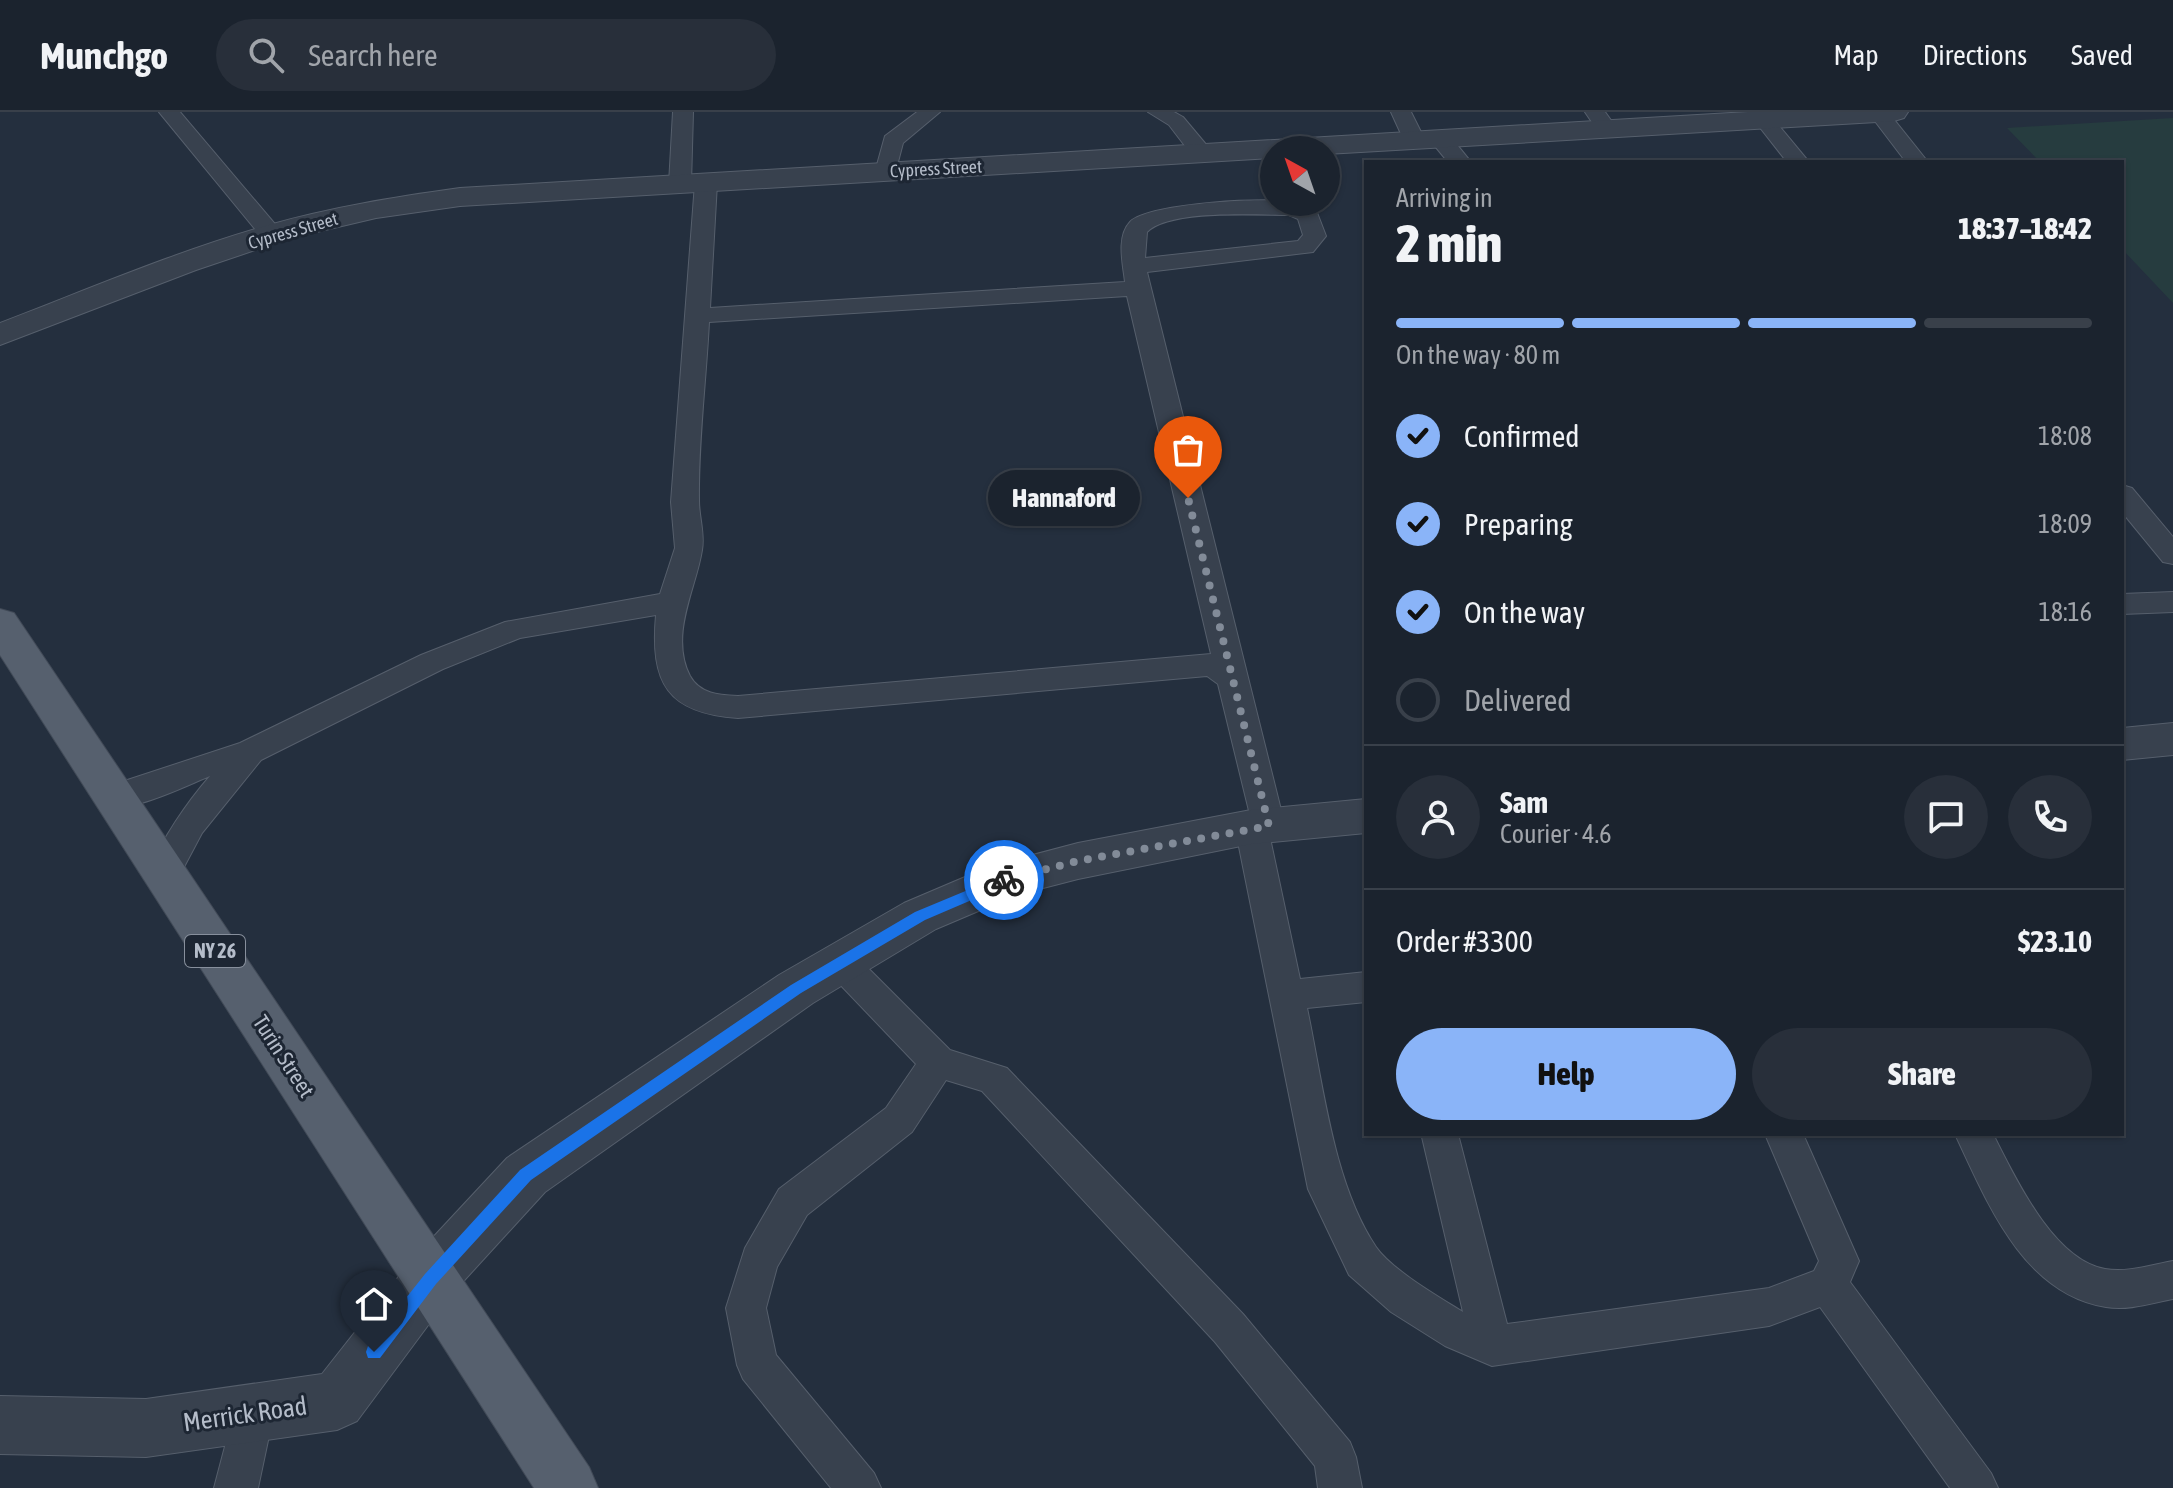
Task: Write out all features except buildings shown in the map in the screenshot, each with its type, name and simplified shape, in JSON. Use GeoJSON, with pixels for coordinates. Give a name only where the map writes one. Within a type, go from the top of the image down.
{"type":"FeatureCollection","features":[{"type":"Feature","properties":{"kind":"main road","name":"Turin Street"},"geometry":{"type":"LineString","coordinates":[[0,623],[568,1488]]}},
{"type":"Feature","properties":{"kind":"street","name":"Cypress Street"},"geometry":{"type":"LineString","coordinates":[[0,335],[188,263],[272,235],[374,209],[460,197],[1203,154],[1439,148],[1601,121],[1764,120],[1894,112]]}},
{"type":"Feature","properties":{"kind":"street"},"geometry":{"type":"LineString","coordinates":[[2124,744],[2173,739]]}},
{"type":"Feature","properties":{"kind":"street","name":"Merrick Road"},"geometry":{"type":"LineString","coordinates":[[0,1425],[146,1428],[337,1401],[430,1279],[526,1175],[796,989],[920,916],[1007,879],[1078,861],[1260,826],[1364,816]]}},
{"type":"Feature","properties":{"kind":"lane"},"geometry":{"type":"LineString","coordinates":[[169,112],[272,235]]}},
{"type":"Feature","properties":{"kind":"lane"},"geometry":{"type":"LineString","coordinates":[[683,112],[693,184],[697,316],[685,502],[689,548],[672,602],[668,651],[679,686],[699,701],[738,707],[1212,665],[1232,679]]}},
{"type":"Feature","properties":{"kind":"lane"},"geometry":{"type":"LineString","coordinates":[[886,172],[893,141],[930,112]]}},
{"type":"Feature","properties":{"kind":"lane"},"geometry":{"type":"LineString","coordinates":[[1158,112],[1176,121],[1203,154]]}},
{"type":"Feature","properties":{"kind":"lane"},"geometry":{"type":"LineString","coordinates":[[1401,112],[1439,148]]}},
{"type":"Feature","properties":{"kind":"lane"},"geometry":{"type":"LineString","coordinates":[[1878,113],[1915,160]]}},
{"type":"Feature","properties":{"kind":"lane"},"geometry":{"type":"LineString","coordinates":[[1764,120],[1796,160]]}},
{"type":"Feature","properties":{"kind":"lane"},"geometry":{"type":"LineString","coordinates":[[697,316],[1136,277],[1305,247],[1315,236],[1308,215],[1293,208],[1152,217],[1140,225],[1135,235],[1136,277],[1232,679],[1260,826],[1286,995],[1327,1189],[1363,1262],[1405,1298],[1459,1332],[1492,1346],[1769,1307],[1828,1285],[1839,1261],[1785,1136]]}},
{"type":"Feature","properties":{"kind":"lane"},"geometry":{"type":"LineString","coordinates":[[2124,496],[2173,555]]}},
{"type":"Feature","properties":{"kind":"lane"},"geometry":{"type":"LineString","coordinates":[[114,797],[251,751],[432,662],[515,629],[672,602]]}},
{"type":"Feature","properties":{"kind":"lane"},"geometry":{"type":"LineString","coordinates":[[2124,604],[2173,602]]}},
{"type":"Feature","properties":{"kind":"lane"},"geometry":{"type":"LineString","coordinates":[[164,873],[176,844],[196,811],[251,751]]}},
{"type":"Feature","properties":{"kind":"lane"},"geometry":{"type":"LineString","coordinates":[[841,963],[938,1062],[994,1079],[1229,1328],[1335,1457],[1340,1488]]}},
{"type":"Feature","properties":{"kind":"lane"},"geometry":{"type":"LineString","coordinates":[[1286,995],[1364,987]]}},
{"type":"Feature","properties":{"kind":"lane"},"geometry":{"type":"LineString","coordinates":[[859,1488],[758,1365],[746,1308],[759,1261],[793,1202],[899,1120],[938,1062]]}},
{"type":"Feature","properties":{"kind":"lane"},"geometry":{"type":"LineString","coordinates":[[1975,1136],[2025,1229],[2062,1272],[2105,1289],[2173,1280]]}},
{"type":"Feature","properties":{"kind":"lane"},"geometry":{"type":"LineString","coordinates":[[1441,1137],[1492,1346]]}},
{"type":"Feature","properties":{"kind":"lane"},"geometry":{"type":"LineString","coordinates":[[1828,1285],[1976,1488]]}},
{"type":"Feature","properties":{"kind":"lane"},"geometry":{"type":"LineString","coordinates":[[236,1488],[253,1412]]}},
{"type":"Feature","properties":{"kind":"green space"},"geometry":{"type":"Polygon","coordinates":[[[2173,118],[2173,303],[2124,251],[2124,160],[2038,160],[2007,128],[2173,118]]]}},
{"type":"Feature","properties":{"kind":"way so far"},"geometry":{"type":"LineString","coordinates":[[1004,880],[1078,861],[1269,826],[1188,498]]}},
{"type":"Feature","properties":{"kind":"place","name":"Hannaford"},"geometry":{"type":"Point","coordinates":[1188,498]}},
{"type":"Feature","properties":{"kind":"route"},"geometry":{"type":"LineString","coordinates":[[374,1352],[430,1279],[526,1175],[796,989],[920,916],[1004,880]]}}]}
